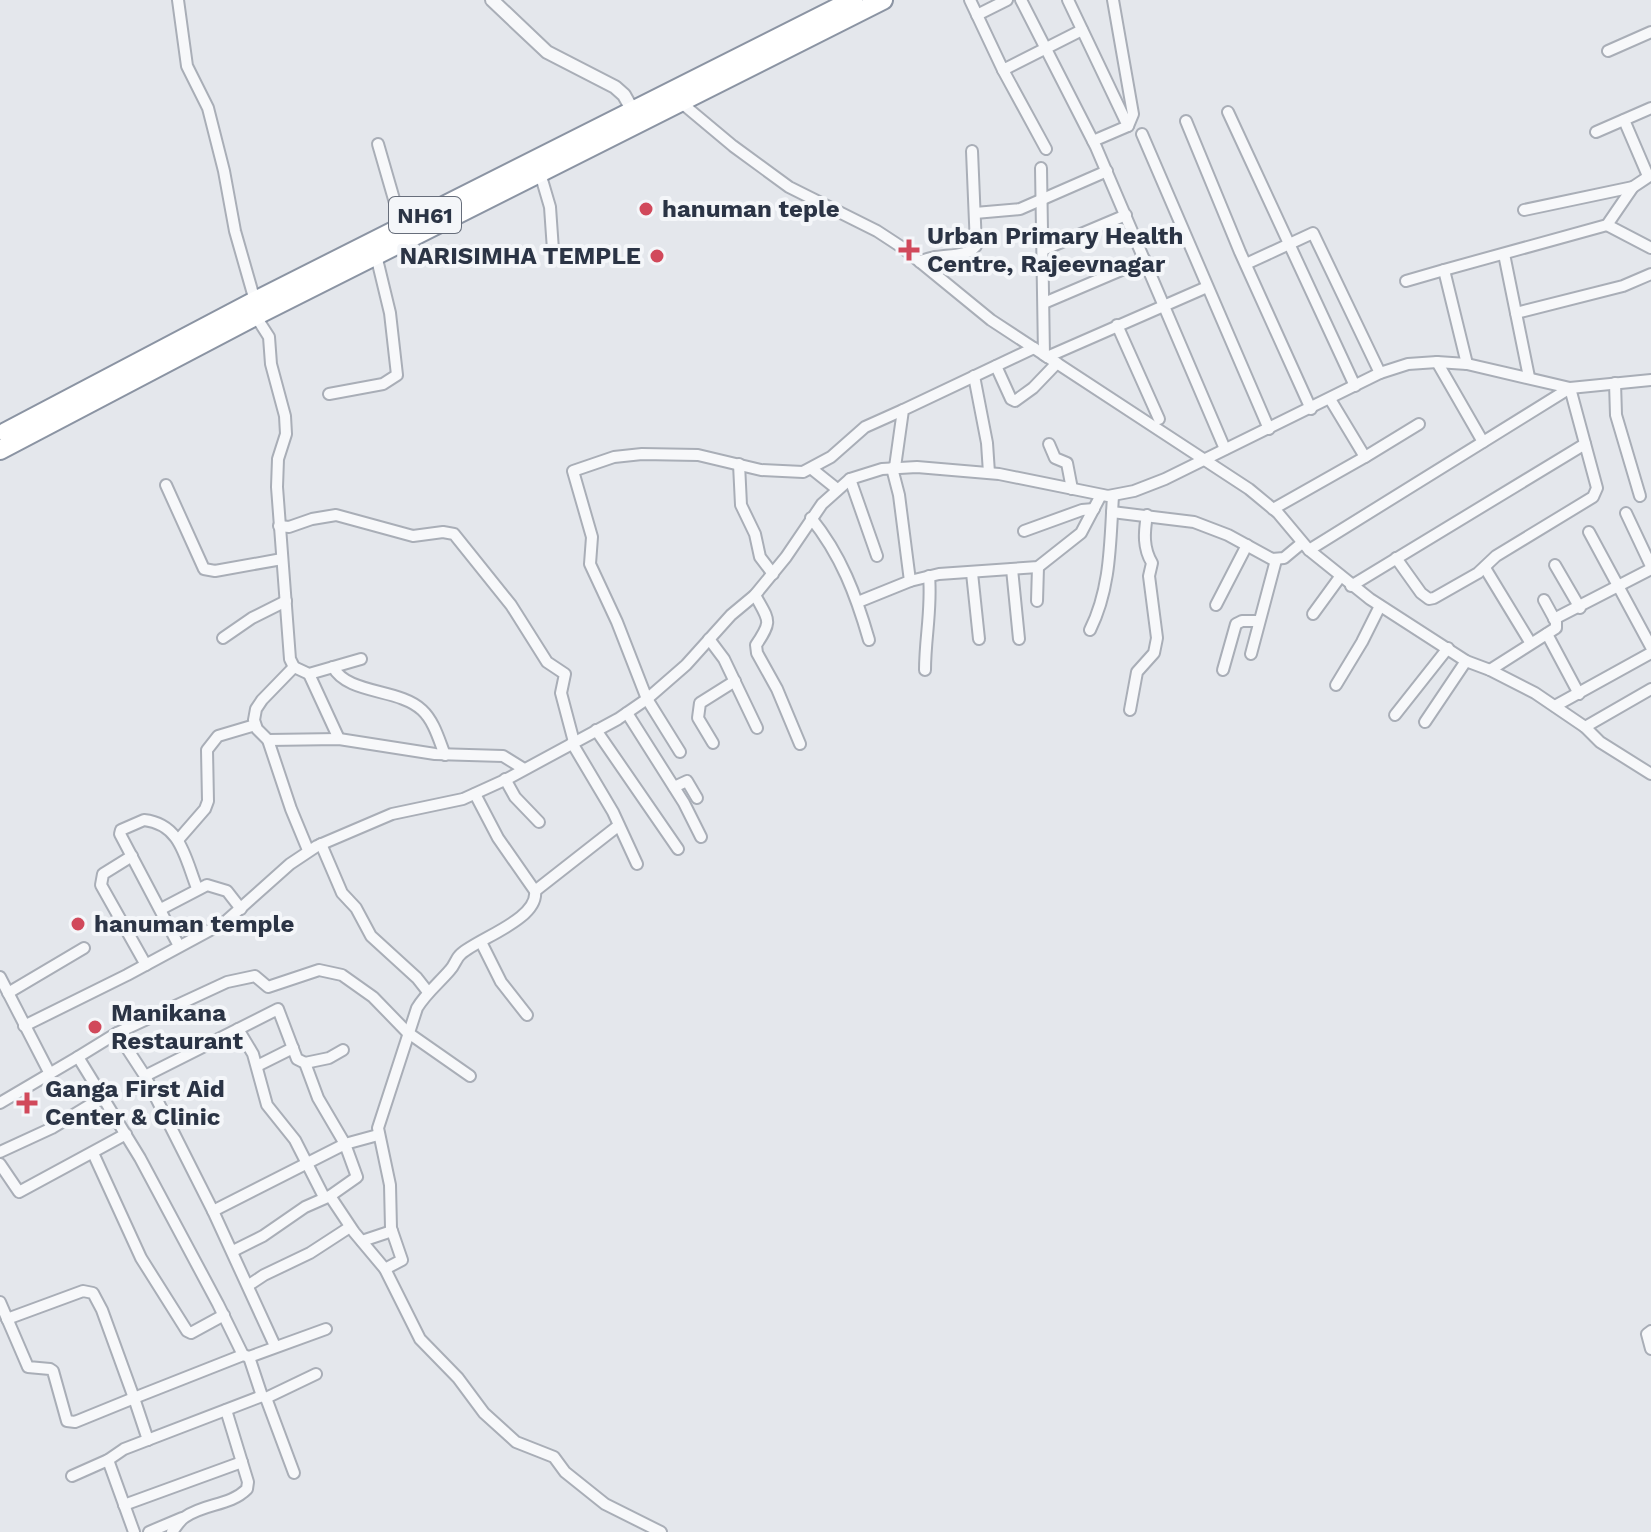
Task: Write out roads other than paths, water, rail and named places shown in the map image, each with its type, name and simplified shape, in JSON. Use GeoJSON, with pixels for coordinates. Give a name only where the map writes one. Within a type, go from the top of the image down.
{"type":"FeatureCollection","features":[{"type":"Feature","properties":{"kind":"highway","name":"NH61"},"geometry":{"type":"LineString","coordinates":[[0,450],[253,307],[376,255],[540,173],[853,0]]}},
{"type":"Feature","properties":{"kind":"highway","name":"NH61"},"geometry":{"type":"LineString","coordinates":[[0,436],[633,111],[676,96],[883,0]]}},
{"type":"Feature","properties":{"kind":"street"},"geometry":{"type":"LineString","coordinates":[[178,0],[187,66],[208,108],[253,307],[269,337],[271,364],[286,426],[277,469],[287,635],[294,667]]}},
{"type":"Feature","properties":{"kind":"street"},"geometry":{"type":"LineString","coordinates":[[492,0],[547,52],[615,87],[633,111]]}},
{"type":"Feature","properties":{"kind":"street"},"geometry":{"type":"LineString","coordinates":[[970,0],[1003,70],[1046,149]]}},
{"type":"Feature","properties":{"kind":"street"},"geometry":{"type":"LineString","coordinates":[[977,15],[1007,0]]}},
{"type":"Feature","properties":{"kind":"street"},"geometry":{"type":"LineString","coordinates":[[1021,0],[1107,171],[1225,449]]}},
{"type":"Feature","properties":{"kind":"street"},"geometry":{"type":"LineString","coordinates":[[1068,0],[1128,126]]}},
{"type":"Feature","properties":{"kind":"street"},"geometry":{"type":"LineString","coordinates":[[1093,141],[1128,126],[1133,114],[1113,0]]}},
{"type":"Feature","properties":{"kind":"street"},"geometry":{"type":"LineString","coordinates":[[1003,70],[1082,30]]}},
{"type":"Feature","properties":{"kind":"street"},"geometry":{"type":"LineString","coordinates":[[1608,51],[1651,32]]}},
{"type":"Feature","properties":{"kind":"street"},"geometry":{"type":"LineString","coordinates":[[676,96],[733,146],[789,187],[877,231],[920,262],[971,306],[1161,434],[1204,459],[1273,509],[1306,546],[1351,586],[1466,661],[1490,670],[1555,706],[1600,742],[1651,774]]}},
{"type":"Feature","properties":{"kind":"street"},"geometry":{"type":"LineString","coordinates":[[1596,132],[1651,108]]}},
{"type":"Feature","properties":{"kind":"street"},"geometry":{"type":"LineString","coordinates":[[1228,112],[1355,386]]}},
{"type":"Feature","properties":{"kind":"street"},"geometry":{"type":"LineString","coordinates":[[1524,210],[1633,187],[1650,176],[1624,120]]}},
{"type":"Feature","properties":{"kind":"street"},"geometry":{"type":"LineString","coordinates":[[1186,121],[1311,409]]}},
{"type":"Feature","properties":{"kind":"street"},"geometry":{"type":"LineString","coordinates":[[1142,134],[1269,429]]}},
{"type":"Feature","properties":{"kind":"street"},"geometry":{"type":"LineString","coordinates":[[378,144],[402,227]]}},
{"type":"Feature","properties":{"kind":"street"},"geometry":{"type":"LineString","coordinates":[[920,262],[927,257],[973,250],[977,242],[972,151]]}},
{"type":"Feature","properties":{"kind":"street"},"geometry":{"type":"LineString","coordinates":[[1041,168],[1046,356]]}},
{"type":"Feature","properties":{"kind":"street"},"geometry":{"type":"LineString","coordinates":[[975,213],[1013,211],[1107,171]]}},
{"type":"Feature","properties":{"kind":"street"},"geometry":{"type":"LineString","coordinates":[[540,173],[550,207],[553,250]]}},
{"type":"Feature","properties":{"kind":"street"},"geometry":{"type":"LineString","coordinates":[[1406,281],[1607,225],[1633,187]]}},
{"type":"Feature","properties":{"kind":"street"},"geometry":{"type":"LineString","coordinates":[[1043,250],[1126,215]]}},
{"type":"Feature","properties":{"kind":"street"},"geometry":{"type":"LineString","coordinates":[[1607,225],[1651,248]]}},
{"type":"Feature","properties":{"kind":"street"},"geometry":{"type":"LineString","coordinates":[[1246,264],[1309,233],[1314,234],[1380,373]]}},
{"type":"Feature","properties":{"kind":"street"},"geometry":{"type":"LineString","coordinates":[[1504,254],[1529,377]]}},
{"type":"Feature","properties":{"kind":"street"},"geometry":{"type":"LineString","coordinates":[[329,394],[383,384],[397,375],[390,313],[376,255]]}},
{"type":"Feature","properties":{"kind":"street"},"geometry":{"type":"LineString","coordinates":[[1044,303],[1145,260]]}},
{"type":"Feature","properties":{"kind":"street"},"geometry":{"type":"LineString","coordinates":[[1444,270],[1467,364]]}},
{"type":"Feature","properties":{"kind":"street"},"geometry":{"type":"LineString","coordinates":[[1516,313],[1623,286],[1651,274]]}},
{"type":"Feature","properties":{"kind":"street"},"geometry":{"type":"LineString","coordinates":[[1046,356],[1207,287]]}},
{"type":"Feature","properties":{"kind":"street"},"geometry":{"type":"LineString","coordinates":[[1117,325],[1159,419]]}},
{"type":"Feature","properties":{"kind":"street"},"geometry":{"type":"LineString","coordinates":[[680,752],[647,699],[590,564],[592,537],[573,471],[614,457],[642,454],[698,455],[777,472],[803,472],[831,457],[865,427],[1034,348]]}},
{"type":"Feature","properties":{"kind":"street"},"geometry":{"type":"LineString","coordinates":[[1437,362],[1483,442]]}},
{"type":"Feature","properties":{"kind":"street"},"geometry":{"type":"LineString","coordinates":[[996,366],[1011,399],[1015,401],[1033,388],[1057,363]]}},
{"type":"Feature","properties":{"kind":"street"},"geometry":{"type":"LineString","coordinates":[[24,1026],[225,922],[308,850],[392,814],[443,805],[475,794],[627,713],[686,665],[731,615],[755,595],[811,518],[850,479],[894,467],[989,473],[1113,496],[1165,479],[1380,373],[1408,364],[1467,364],[1570,388],[1651,380]]}},
{"type":"Feature","properties":{"kind":"street"},"geometry":{"type":"LineString","coordinates":[[974,376],[987,443],[989,473]]}},
{"type":"Feature","properties":{"kind":"street"},"geometry":{"type":"LineString","coordinates":[[1615,383],[1616,415],[1640,496]]}},
{"type":"Feature","properties":{"kind":"street"},"geometry":{"type":"LineString","coordinates":[[1276,560],[1306,546],[1570,388]]}},
{"type":"Feature","properties":{"kind":"street"},"geometry":{"type":"LineString","coordinates":[[1396,558],[1421,593],[1429,599],[1485,568],[1496,556],[1597,493],[1570,388]]}},
{"type":"Feature","properties":{"kind":"street"},"geometry":{"type":"LineString","coordinates":[[1330,399],[1365,457]]}},
{"type":"Feature","properties":{"kind":"street"},"geometry":{"type":"LineString","coordinates":[[903,410],[894,467],[910,581]]}},
{"type":"Feature","properties":{"kind":"street"},"geometry":{"type":"LineString","coordinates":[[1273,509],[1419,424]]}},
{"type":"Feature","properties":{"kind":"street"},"geometry":{"type":"LineString","coordinates":[[1049,444],[1055,458],[1067,463],[1072,489]]}},
{"type":"Feature","properties":{"kind":"street"},"geometry":{"type":"LineString","coordinates":[[1351,586],[1585,444]]}},
{"type":"Feature","properties":{"kind":"street"},"geometry":{"type":"LineString","coordinates":[[739,464],[741,505],[755,534],[760,557],[773,574]]}},
{"type":"Feature","properties":{"kind":"street"},"geometry":{"type":"LineString","coordinates":[[812,469],[837,489]]}},
{"type":"Feature","properties":{"kind":"street"},"geometry":{"type":"LineString","coordinates":[[850,479],[877,556]]}},
{"type":"Feature","properties":{"kind":"street"},"geometry":{"type":"LineString","coordinates":[[166,485],[199,564],[204,569],[215,571],[282,559]]}},
{"type":"Feature","properties":{"kind":"street"},"geometry":{"type":"LineString","coordinates":[[858,602],[929,576],[1038,567],[1081,533],[1101,495]]}},
{"type":"Feature","properties":{"kind":"street"},"geometry":{"type":"LineString","coordinates":[[1090,630],[1105,589],[1112,539],[1113,496]]}},
{"type":"Feature","properties":{"kind":"street"},"geometry":{"type":"LineString","coordinates":[[1024,531],[1082,510],[1094,509]]}},
{"type":"Feature","properties":{"kind":"street"},"geometry":{"type":"LineString","coordinates":[[1112,512],[1194,522],[1276,560]]}},
{"type":"Feature","properties":{"kind":"street"},"geometry":{"type":"LineString","coordinates":[[1554,619],[1651,568],[1626,513]]}},
{"type":"Feature","properties":{"kind":"street"},"geometry":{"type":"LineString","coordinates":[[279,526],[289,527],[336,515],[413,536],[443,532],[454,534],[511,605],[547,662],[565,674],[561,693],[573,742],[608,801],[637,864]]}},
{"type":"Feature","properties":{"kind":"street"},"geometry":{"type":"LineString","coordinates":[[1130,710],[1137,672],[1154,653],[1157,638],[1149,576],[1152,563],[1146,554],[1144,540],[1147,515]]}},
{"type":"Feature","properties":{"kind":"street"},"geometry":{"type":"LineString","coordinates":[[811,518],[838,555],[858,602],[869,640]]}},
{"type":"Feature","properties":{"kind":"street"},"geometry":{"type":"LineString","coordinates":[[1589,532],[1651,647]]}},
{"type":"Feature","properties":{"kind":"street"},"geometry":{"type":"LineString","coordinates":[[1216,605],[1247,545]]}},
{"type":"Feature","properties":{"kind":"street"},"geometry":{"type":"LineString","coordinates":[[1251,654],[1276,560]]}},
{"type":"Feature","properties":{"kind":"street"},"geometry":{"type":"LineString","coordinates":[[1555,565],[1580,608]]}},
{"type":"Feature","properties":{"kind":"street"},"geometry":{"type":"LineString","coordinates":[[1037,601],[1038,567]]}},
{"type":"Feature","properties":{"kind":"street"},"geometry":{"type":"LineString","coordinates":[[1485,568],[1530,642]]}},
{"type":"Feature","properties":{"kind":"street"},"geometry":{"type":"LineString","coordinates":[[1012,569],[1019,639]]}},
{"type":"Feature","properties":{"kind":"street"},"geometry":{"type":"LineString","coordinates":[[972,573],[979,639]]}},
{"type":"Feature","properties":{"kind":"street"},"geometry":{"type":"LineString","coordinates":[[925,670],[931,601],[929,576]]}},
{"type":"Feature","properties":{"kind":"street"},"geometry":{"type":"LineString","coordinates":[[1313,614],[1340,577]]}},
{"type":"Feature","properties":{"kind":"street"},"geometry":{"type":"LineString","coordinates":[[755,595],[768,628],[756,645],[757,653],[777,689],[800,744]]}},
{"type":"Feature","properties":{"kind":"street"},"geometry":{"type":"LineString","coordinates":[[1490,670],[1556,628],[1544,600]]}},
{"type":"Feature","properties":{"kind":"street"},"geometry":{"type":"LineString","coordinates":[[223,638],[252,618],[286,601]]}},
{"type":"Feature","properties":{"kind":"street"},"geometry":{"type":"LineString","coordinates":[[1336,685],[1380,606]]}},
{"type":"Feature","properties":{"kind":"street"},"geometry":{"type":"LineString","coordinates":[[1223,670],[1236,624],[1259,621]]}},
{"type":"Feature","properties":{"kind":"street"},"geometry":{"type":"LineString","coordinates":[[1547,634],[1579,694]]}},
{"type":"Feature","properties":{"kind":"street"},"geometry":{"type":"LineString","coordinates":[[709,639],[724,659],[757,728]]}},
{"type":"Feature","properties":{"kind":"street"},"geometry":{"type":"LineString","coordinates":[[1395,715],[1448,648]]}},
{"type":"Feature","properties":{"kind":"street"},"geometry":{"type":"LineString","coordinates":[[1555,706],[1651,653]]}},
{"type":"Feature","properties":{"kind":"street"},"geometry":{"type":"LineString","coordinates":[[309,674],[361,659]]}},
{"type":"Feature","properties":{"kind":"street"},"geometry":{"type":"LineString","coordinates":[[1425,722],[1466,661]]}},
{"type":"Feature","properties":{"kind":"street"},"geometry":{"type":"LineString","coordinates":[[294,667],[309,674],[339,739]]}},
{"type":"Feature","properties":{"kind":"street"},"geometry":{"type":"LineString","coordinates":[[294,667],[262,700],[254,715],[255,725],[268,740],[308,850]]}},
{"type":"Feature","properties":{"kind":"street"},"geometry":{"type":"LineString","coordinates":[[333,667],[341,677],[354,684],[385,692],[420,708],[431,722],[445,755]]}},
{"type":"Feature","properties":{"kind":"street"},"geometry":{"type":"LineString","coordinates":[[713,743],[698,718],[700,703],[735,681]]}},
{"type":"Feature","properties":{"kind":"street"},"geometry":{"type":"LineString","coordinates":[[1585,727],[1651,689]]}},
{"type":"Feature","properties":{"kind":"street"},"geometry":{"type":"LineString","coordinates":[[627,713],[674,787],[701,837]]}},
{"type":"Feature","properties":{"kind":"street"},"geometry":{"type":"LineString","coordinates":[[178,840],[205,809],[208,801],[207,750],[218,736],[255,725]]}},
{"type":"Feature","properties":{"kind":"street"},"geometry":{"type":"LineString","coordinates":[[596,730],[678,849]]}},
{"type":"Feature","properties":{"kind":"street"},"geometry":{"type":"LineString","coordinates":[[268,740],[339,739],[445,755],[503,756],[524,769]]}},
{"type":"Feature","properties":{"kind":"street"},"geometry":{"type":"LineString","coordinates":[[505,779],[515,797],[539,822]]}},
{"type":"Feature","properties":{"kind":"street"},"geometry":{"type":"LineString","coordinates":[[674,787],[687,781],[697,798]]}},
{"type":"Feature","properties":{"kind":"street"},"geometry":{"type":"LineString","coordinates":[[385,1269],[402,1260],[392,1231],[390,1185],[378,1135],[380,1118],[407,1032],[428,992],[452,968],[460,955],[532,908],[536,901],[535,891],[498,838],[475,794]]}},
{"type":"Feature","properties":{"kind":"street"},"geometry":{"type":"LineString","coordinates":[[179,946],[120,834],[121,830],[144,820],[169,828],[178,840],[197,888]]}},
{"type":"Feature","properties":{"kind":"street"},"geometry":{"type":"LineString","coordinates":[[535,891],[618,826]]}},
{"type":"Feature","properties":{"kind":"street"},"geometry":{"type":"LineString","coordinates":[[321,844],[342,893],[356,908],[371,936],[428,992]]}},
{"type":"Feature","properties":{"kind":"street"},"geometry":{"type":"LineString","coordinates":[[132,856],[103,874],[101,885],[146,965]]}},
{"type":"Feature","properties":{"kind":"street"},"geometry":{"type":"LineString","coordinates":[[161,909],[207,885],[227,891],[241,909]]}},
{"type":"Feature","properties":{"kind":"street"},"geometry":{"type":"LineString","coordinates":[[481,942],[501,982],[527,1015]]}},
{"type":"Feature","properties":{"kind":"street"},"geometry":{"type":"LineString","coordinates":[[8,993],[84,948]]}},
{"type":"Feature","properties":{"kind":"street"},"geometry":{"type":"LineString","coordinates":[[0,1103],[117,1033],[227,982],[255,976],[268,987],[319,970],[333,972],[354,982],[377,1000],[407,1032],[470,1076]]}},
{"type":"Feature","properties":{"kind":"street"},"geometry":{"type":"LineString","coordinates":[[0,977],[50,1074]]}},
{"type":"Feature","properties":{"kind":"street"},"geometry":{"type":"LineString","coordinates":[[145,1076],[270,1010],[278,1009],[298,1062],[329,1058],[343,1050]]}},
{"type":"Feature","properties":{"kind":"street"},"geometry":{"type":"LineString","coordinates":[[238,1029],[253,1054],[267,1105],[295,1140],[327,1197],[385,1269],[420,1339],[504,1432],[521,1445],[554,1457],[565,1472],[619,1513],[661,1532]]}},
{"type":"Feature","properties":{"kind":"street"},"geometry":{"type":"LineString","coordinates":[[117,1033],[145,1076],[233,1251],[275,1346]]}},
{"type":"Feature","properties":{"kind":"street"},"geometry":{"type":"LineString","coordinates":[[257,1066],[293,1048]]}},
{"type":"Feature","properties":{"kind":"street"},"geometry":{"type":"LineString","coordinates":[[78,1057],[126,1134],[246,1356],[294,1473]]}},
{"type":"Feature","properties":{"kind":"street"},"geometry":{"type":"LineString","coordinates":[[233,1251],[263,1236],[290,1215],[327,1197],[357,1177],[345,1144],[318,1098],[305,1063]]}},
{"type":"Feature","properties":{"kind":"street"},"geometry":{"type":"LineString","coordinates":[[0,1152],[41,1133],[103,1097]]}},
{"type":"Feature","properties":{"kind":"street"},"geometry":{"type":"LineString","coordinates":[[0,1164],[19,1192],[126,1134]]}},
{"type":"Feature","properties":{"kind":"street"},"geometry":{"type":"LineString","coordinates":[[213,1211],[305,1162],[345,1144],[378,1135]]}},
{"type":"Feature","properties":{"kind":"street"},"geometry":{"type":"LineString","coordinates":[[93,1153],[141,1258],[187,1331],[200,1330],[224,1315]]}},
{"type":"Feature","properties":{"kind":"street"},"geometry":{"type":"LineString","coordinates":[[249,1285],[310,1253],[350,1227]]}},
{"type":"Feature","properties":{"kind":"street"},"geometry":{"type":"LineString","coordinates":[[362,1241],[392,1231]]}},
{"type":"Feature","properties":{"kind":"street"},"geometry":{"type":"LineString","coordinates":[[7,1319],[83,1291],[93,1293],[102,1310],[148,1440]]}},
{"type":"Feature","properties":{"kind":"street"},"geometry":{"type":"LineString","coordinates":[[0,1302],[28,1367],[53,1371],[67,1421],[75,1422],[246,1356],[326,1329]]}},
{"type":"Feature","properties":{"kind":"street"},"geometry":{"type":"LineString","coordinates":[[1651,1331],[1647,1334],[1651,1349]]}},
{"type":"Feature","properties":{"kind":"street"},"geometry":{"type":"LineString","coordinates":[[72,1476],[124,1449],[264,1397],[316,1374]]}},
{"type":"Feature","properties":{"kind":"street"},"geometry":{"type":"LineString","coordinates":[[149,1532],[244,1493],[248,1482],[226,1410]]}},
{"type":"Feature","properties":{"kind":"street"},"geometry":{"type":"LineString","coordinates":[[108,1460],[134,1532]]}},
{"type":"Feature","properties":{"kind":"street"},"geometry":{"type":"LineString","coordinates":[[124,1505],[242,1462]]}},
{"type":"Feature","properties":{"kind":"street"},"geometry":{"type":"LineString","coordinates":[[172,1532],[184,1518]]}},
{"type":"Feature","properties":{"kind":"place","name":"hanuman teple"},"geometry":{"type":"Point","coordinates":[646,209]}},
{"type":"Feature","properties":{"kind":"place","name":"Urban Primary Health Centre, Rajeevnagar"},"geometry":{"type":"Point","coordinates":[909,250]}},
{"type":"Feature","properties":{"kind":"place","name":"NARISIMHA TEMPLE"},"geometry":{"type":"Point","coordinates":[657,256]}},
{"type":"Feature","properties":{"kind":"place","name":"hanuman temple"},"geometry":{"type":"Point","coordinates":[78,924]}},
{"type":"Feature","properties":{"kind":"place","name":"Manikana Restaurant"},"geometry":{"type":"Point","coordinates":[95,1027]}},
{"type":"Feature","properties":{"kind":"place","name":"Ganga First Aid Center & Clinic"},"geometry":{"type":"Point","coordinates":[27,1103]}}]}
